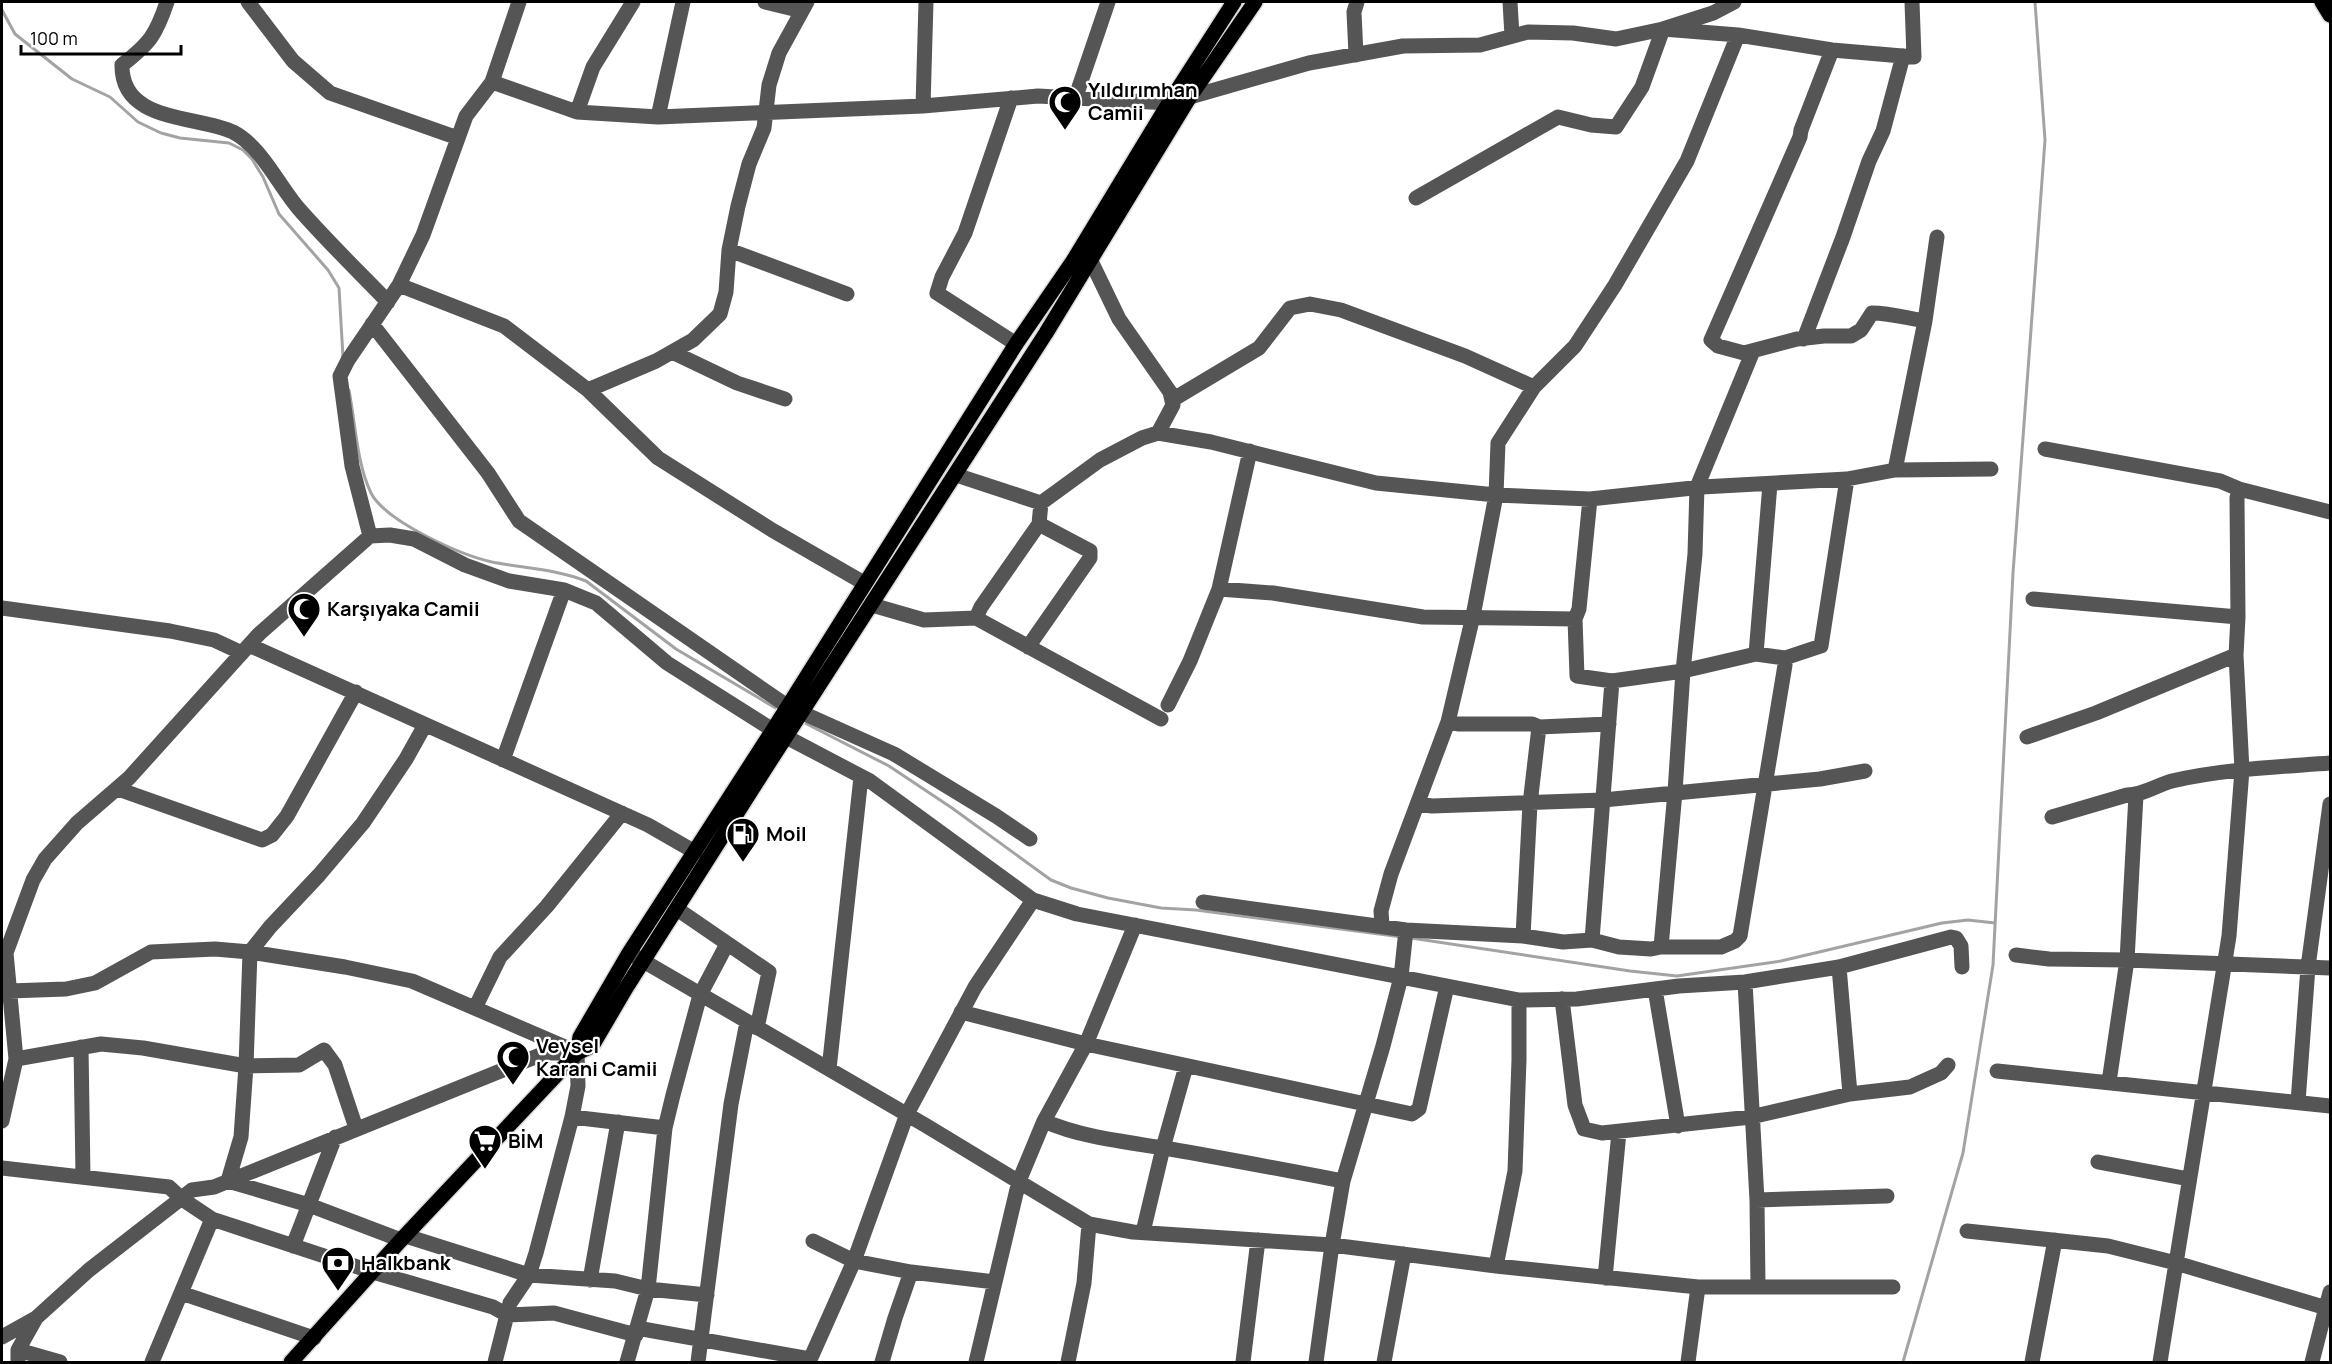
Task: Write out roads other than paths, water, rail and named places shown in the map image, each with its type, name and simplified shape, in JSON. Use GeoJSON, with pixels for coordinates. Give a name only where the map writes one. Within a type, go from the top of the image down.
{"type":"FeatureCollection","features":[{"type":"Feature","properties":{"kind":"main road"},"geometry":{"type":"LineString","coordinates":[[291,1362],[403,1238],[577,1053],[592,1046],[677,909],[788,720],[864,583],[1016,344],[1073,261],[1169,103],[1234,2]]}},
{"type":"Feature","properties":{"kind":"main road"},"geometry":{"type":"LineString","coordinates":[[577,1053],[580,1037],[629,953],[694,852],[872,605],[1046,333],[1189,98],[1255,2]]}},
{"type":"Feature","properties":{"kind":"main road"},"geometry":{"type":"LineString","coordinates":[[2322,2],[2331,15]]}},
{"type":"Feature","properties":{"kind":"street"},"geometry":{"type":"LineString","coordinates":[[167,2],[158,30],[141,51],[122,65],[122,79],[135,98],[161,115],[233,132],[250,144],[298,208],[387,302]]}},
{"type":"Feature","properties":{"kind":"street"},"geometry":{"type":"LineString","coordinates":[[248,2],[293,61],[330,93],[458,138]]}},
{"type":"Feature","properties":{"kind":"street"},"geometry":{"type":"LineString","coordinates":[[577,112],[593,67],[633,2]]}},
{"type":"Feature","properties":{"kind":"street"},"geometry":{"type":"LineString","coordinates":[[658,117],[684,2]]}},
{"type":"Feature","properties":{"kind":"street"},"geometry":{"type":"LineString","coordinates":[[588,390],[672,352],[693,340],[720,314],[726,292],[729,250],[749,164],[764,128],[769,85],[779,53],[804,6],[765,2]]}},
{"type":"Feature","properties":{"kind":"street"},"geometry":{"type":"LineString","coordinates":[[923,106],[926,2]]}},
{"type":"Feature","properties":{"kind":"street"},"geometry":{"type":"LineString","coordinates":[[1075,99],[1108,2]]}},
{"type":"Feature","properties":{"kind":"street"},"geometry":{"type":"LineString","coordinates":[[1356,55],[1354,12],[1357,2]]}},
{"type":"Feature","properties":{"kind":"street"},"geometry":{"type":"LineString","coordinates":[[1510,2],[1512,36]]}},
{"type":"Feature","properties":{"kind":"street"},"geometry":{"type":"LineString","coordinates":[[492,82],[577,112],[658,117],[923,106],[1038,96],[1169,103],[1310,63],[1402,46],[1480,45],[1528,32],[1573,33],[1616,39],[1663,29],[1713,13],[1734,2]]}},
{"type":"Feature","properties":{"kind":"street"},"geometry":{"type":"LineString","coordinates":[[1663,29],[1738,35],[1832,50],[1914,57],[1911,2]]}},
{"type":"Feature","properties":{"kind":"street"},"geometry":{"type":"LineString","coordinates":[[370,536],[352,466],[339,376],[399,285],[423,235],[466,116],[492,82],[516,3]]}},
{"type":"Feature","properties":{"kind":"street"},"geometry":{"type":"LineString","coordinates":[[1416,198],[1558,117],[1591,125],[1616,127],[1642,87],[1663,29]]}},
{"type":"Feature","properties":{"kind":"street"},"geometry":{"type":"LineString","coordinates":[[1382,925],[1381,911],[1391,874],[1448,722],[1473,616],[1496,495],[1498,442],[1534,387],[1575,346],[1615,285],[1687,161],[1738,35]]}},
{"type":"Feature","properties":{"kind":"street"},"geometry":{"type":"LineString","coordinates":[[1832,50],[1800,137],[1711,340],[1718,346],[1744,353],[1804,339],[1851,336],[1861,330],[1872,313],[1925,321]]}},
{"type":"Feature","properties":{"kind":"street"},"geometry":{"type":"LineString","coordinates":[[1804,339],[1869,161],[1883,131],[1903,56]]}},
{"type":"Feature","properties":{"kind":"street"},"geometry":{"type":"LineString","coordinates":[[1011,98],[966,233],[942,277],[937,293],[1016,344]]}},
{"type":"Feature","properties":{"kind":"street"},"geometry":{"type":"LineString","coordinates":[[1895,470],[1925,321],[1937,237]]}},
{"type":"Feature","properties":{"kind":"street"},"geometry":{"type":"LineString","coordinates":[[729,250],[847,294]]}},
{"type":"Feature","properties":{"kind":"street"},"geometry":{"type":"LineString","coordinates":[[1090,259],[1119,319],[1170,392],[1173,405],[1158,433]]}},
{"type":"Feature","properties":{"kind":"street"},"geometry":{"type":"LineString","coordinates":[[399,285],[504,326],[588,390],[658,458],[772,530],[864,583]]}},
{"type":"Feature","properties":{"kind":"street"},"geometry":{"type":"LineString","coordinates":[[1172,400],[1259,348],[1290,308],[1310,304],[1341,310],[1465,356],[1534,387]]}},
{"type":"Feature","properties":{"kind":"street"},"geometry":{"type":"LineString","coordinates":[[372,324],[488,473],[519,520],[861,777],[870,781],[1033,900],[1077,914],[1519,1000],[1562,999],[1745,982],[1839,967],[1951,937],[1956,938],[1961,946],[1962,967]]}},
{"type":"Feature","properties":{"kind":"street"},"geometry":{"type":"LineString","coordinates":[[1661,947],[1683,671],[1695,554],[1696,488],[1753,351]]}},
{"type":"Feature","properties":{"kind":"street"},"geometry":{"type":"LineString","coordinates":[[672,352],[737,382],[785,399]]}},
{"type":"Feature","properties":{"kind":"street"},"geometry":{"type":"LineString","coordinates":[[976,618],[981,607],[1039,524],[1041,503],[1100,460],[1142,438],[1158,433],[1211,442],[1376,483],[1496,495],[1590,499],[1696,488],[1847,479],[1895,470],[1991,469]]}},
{"type":"Feature","properties":{"kind":"street"},"geometry":{"type":"LineString","coordinates":[[2046,449],[2220,481],[2239,489],[2331,512]]}},
{"type":"Feature","properties":{"kind":"street"},"geometry":{"type":"LineString","coordinates":[[872,605],[924,620],[976,618],[1028,647],[1164,712],[1190,661],[1219,589],[1250,451]]}},
{"type":"Feature","properties":{"kind":"street"},"geometry":{"type":"LineString","coordinates":[[956,475],[1041,503]]}},
{"type":"Feature","properties":{"kind":"street"},"geometry":{"type":"LineString","coordinates":[[1590,499],[1579,609],[1575,619],[1576,676],[1612,681],[1683,671],[1756,654],[1785,658],[1821,646],[1847,479]]}},
{"type":"Feature","properties":{"kind":"street"},"geometry":{"type":"LineString","coordinates":[[1756,654],[1770,484]]}},
{"type":"Feature","properties":{"kind":"street"},"geometry":{"type":"LineString","coordinates":[[2160,1362],[2229,936],[2242,770],[2236,655],[2237,498],[2239,489]]}},
{"type":"Feature","properties":{"kind":"street"},"geometry":{"type":"LineString","coordinates":[[1028,647],[1090,558],[1090,551],[1039,524]]}},
{"type":"Feature","properties":{"kind":"street"},"geometry":{"type":"LineString","coordinates":[[2,1121],[16,1059],[7,1036],[9,991],[6,953],[33,880],[45,860],[77,823],[118,789],[245,649],[370,536],[390,535],[414,539],[465,565],[510,581],[564,590],[596,603],[667,663],[788,720],[894,754],[1030,839]]}},
{"type":"Feature","properties":{"kind":"street"},"geometry":{"type":"LineString","coordinates":[[1219,589],[1273,594],[1423,617],[1575,619]]}},
{"type":"Feature","properties":{"kind":"street"},"geometry":{"type":"LineString","coordinates":[[503,760],[564,590]]}},
{"type":"Feature","properties":{"kind":"street"},"geometry":{"type":"LineString","coordinates":[[2033,599],[2238,617]]}},
{"type":"Feature","properties":{"kind":"street"},"geometry":{"type":"LineString","coordinates":[[2,608],[170,631],[245,649],[356,692],[648,825],[694,852]]}},
{"type":"Feature","properties":{"kind":"street"},"geometry":{"type":"LineString","coordinates":[[2028,737],[2096,713],[2236,655]]}},
{"type":"Feature","properties":{"kind":"street"},"geometry":{"type":"LineString","coordinates":[[1203,902],[1364,925],[1382,925],[1405,936],[1523,936],[1563,942],[1592,940],[1619,947],[1651,949],[1721,947],[1735,941],[1740,936],[1785,658]]}},
{"type":"Feature","properties":{"kind":"street"},"geometry":{"type":"LineString","coordinates":[[1592,940],[1612,681]]}},
{"type":"Feature","properties":{"kind":"street"},"geometry":{"type":"LineString","coordinates":[[118,789],[262,840],[272,835],[287,816],[356,692]]}},
{"type":"Feature","properties":{"kind":"street"},"geometry":{"type":"LineString","coordinates":[[1448,722],[1539,726],[1609,724]]}},
{"type":"Feature","properties":{"kind":"street"},"geometry":{"type":"LineString","coordinates":[[228,1181],[241,1137],[250,952],[363,823],[406,759],[425,724]]}},
{"type":"Feature","properties":{"kind":"street"},"geometry":{"type":"LineString","coordinates":[[1523,936],[1530,804],[1539,726]]}},
{"type":"Feature","properties":{"kind":"street"},"geometry":{"type":"LineString","coordinates":[[2052,817],[2127,795],[2136,795],[2170,782],[2242,770],[2331,763]]}},
{"type":"Feature","properties":{"kind":"street"},"geometry":{"type":"LineString","coordinates":[[1418,804],[1432,806],[1530,804],[1603,800],[1820,779],[1865,771]]}},
{"type":"Feature","properties":{"kind":"street"},"geometry":{"type":"LineString","coordinates":[[830,1069],[861,777]]}},
{"type":"Feature","properties":{"kind":"street"},"geometry":{"type":"LineString","coordinates":[[2109,1082],[2127,960],[2136,795]]}},
{"type":"Feature","properties":{"kind":"street"},"geometry":{"type":"LineString","coordinates":[[2298,1102],[2308,967],[2331,804]]}},
{"type":"Feature","properties":{"kind":"street"},"geometry":{"type":"LineString","coordinates":[[475,1008],[500,957],[547,906],[622,813]]}},
{"type":"Feature","properties":{"kind":"street"},"geometry":{"type":"LineString","coordinates":[[2,1168],[170,1187],[182,1199],[212,1219],[373,1272],[493,1306],[507,1315],[554,1313],[636,1331],[701,1339],[809,1360],[854,1261],[907,1114],[975,987],[1033,900]]}},
{"type":"Feature","properties":{"kind":"street"},"geometry":{"type":"LineString","coordinates":[[677,909],[769,972],[731,1104],[698,1362]]}},
{"type":"Feature","properties":{"kind":"street"},"geometry":{"type":"LineString","coordinates":[[976,1362],[1018,1182],[1044,1121],[1086,1044],[1135,925]]}},
{"type":"Feature","properties":{"kind":"street"},"geometry":{"type":"LineString","coordinates":[[1316,1362],[1343,1181],[1401,977],[1405,936]]}},
{"type":"Feature","properties":{"kind":"street"},"geometry":{"type":"LineString","coordinates":[[627,1362],[648,1289],[665,1128],[700,995],[727,944]]}},
{"type":"Feature","properties":{"kind":"street"},"geometry":{"type":"LineString","coordinates":[[9,991],[66,989],[95,983],[151,952],[215,949],[250,952],[345,967],[412,981],[577,1053]]}},
{"type":"Feature","properties":{"kind":"street"},"geometry":{"type":"LineString","coordinates":[[629,953],[907,1114],[1089,1224],[1143,1232],[1332,1245],[1496,1266],[1698,1287],[1893,1287]]}},
{"type":"Feature","properties":{"kind":"street"},"geometry":{"type":"LineString","coordinates":[[2016,955],[2049,959],[2331,968]]}},
{"type":"Feature","properties":{"kind":"street"},"geometry":{"type":"LineString","coordinates":[[1839,967],[1850,1094]]}},
{"type":"Feature","properties":{"kind":"street"},"geometry":{"type":"LineString","coordinates":[[1745,982],[1757,1200],[1758,1287]]}},
{"type":"Feature","properties":{"kind":"street"},"geometry":{"type":"LineString","coordinates":[[961,1012],[1086,1044],[1412,1114],[1419,1109],[1447,986]]}},
{"type":"Feature","properties":{"kind":"street"},"geometry":{"type":"LineString","coordinates":[[1655,989],[1678,1126]]}},
{"type":"Feature","properties":{"kind":"street"},"geometry":{"type":"LineString","coordinates":[[1562,999],[1575,1105],[1584,1129],[1619,1132],[1751,1117],[1850,1094],[1910,1087],[1941,1073],[1948,1065]]}},
{"type":"Feature","properties":{"kind":"street"},"geometry":{"type":"LineString","coordinates":[[1496,1266],[1515,1171],[1519,1000]]}},
{"type":"Feature","properties":{"kind":"street"},"geometry":{"type":"LineString","coordinates":[[16,1059],[102,1044],[143,1048],[246,1066],[299,1065],[324,1050],[335,1065],[356,1128]]}},
{"type":"Feature","properties":{"kind":"street"},"geometry":{"type":"LineString","coordinates":[[81,1047],[83,1176]]}},
{"type":"Feature","properties":{"kind":"street"},"geometry":{"type":"LineString","coordinates":[[2,1337],[36,1318],[89,1270],[192,1190],[214,1187],[545,1053],[577,1053]]}},
{"type":"Feature","properties":{"kind":"street"},"geometry":{"type":"LineString","coordinates":[[495,1362],[510,1303],[529,1275],[536,1253],[572,1117],[578,1086],[577,1053]]}},
{"type":"Feature","properties":{"kind":"street"},"geometry":{"type":"LineString","coordinates":[[1143,1232],[1186,1066]]}},
{"type":"Feature","properties":{"kind":"street"},"geometry":{"type":"LineString","coordinates":[[1997,1071],[2331,1106]]}},
{"type":"Feature","properties":{"kind":"street"},"geometry":{"type":"LineString","coordinates":[[572,1117],[665,1128]]}},
{"type":"Feature","properties":{"kind":"street"},"geometry":{"type":"LineString","coordinates":[[1044,1121],[1061,1129],[1343,1181]]}},
{"type":"Feature","properties":{"kind":"street"},"geometry":{"type":"LineString","coordinates":[[590,1280],[618,1122]]}},
{"type":"Feature","properties":{"kind":"street"},"geometry":{"type":"LineString","coordinates":[[1605,1278],[1619,1132]]}},
{"type":"Feature","properties":{"kind":"street"},"geometry":{"type":"LineString","coordinates":[[293,1246],[335,1137]]}},
{"type":"Feature","properties":{"kind":"street"},"geometry":{"type":"LineString","coordinates":[[2098,1162],[2189,1179]]}},
{"type":"Feature","properties":{"kind":"street"},"geometry":{"type":"LineString","coordinates":[[228,1181],[309,1205],[403,1238],[529,1275],[615,1281],[648,1289],[707,1295]]}},
{"type":"Feature","properties":{"kind":"street"},"geometry":{"type":"LineString","coordinates":[[1757,1200],[1887,1196]]}},
{"type":"Feature","properties":{"kind":"street"},"geometry":{"type":"LineString","coordinates":[[152,1362],[212,1219]]}},
{"type":"Feature","properties":{"kind":"street"},"geometry":{"type":"LineString","coordinates":[[1068,1362],[1084,1283],[1089,1224]]}},
{"type":"Feature","properties":{"kind":"street"},"geometry":{"type":"LineString","coordinates":[[1967,1231],[2108,1246],[2176,1263],[2329,1309]]}},
{"type":"Feature","properties":{"kind":"street"},"geometry":{"type":"LineString","coordinates":[[1243,1362],[1258,1240]]}},
{"type":"Feature","properties":{"kind":"street"},"geometry":{"type":"LineString","coordinates":[[2032,1362],[2055,1240]]}},
{"type":"Feature","properties":{"kind":"street"},"geometry":{"type":"LineString","coordinates":[[813,1241],[854,1261],[912,1272],[995,1282]]}},
{"type":"Feature","properties":{"kind":"street"},"geometry":{"type":"LineString","coordinates":[[1384,1362],[1404,1254]]}},
{"type":"Feature","properties":{"kind":"street"},"geometry":{"type":"LineString","coordinates":[[882,1362],[895,1317],[912,1272]]}},
{"type":"Feature","properties":{"kind":"street"},"geometry":{"type":"LineString","coordinates":[[1688,1362],[1698,1287]]}},
{"type":"Feature","properties":{"kind":"street"},"geometry":{"type":"LineString","coordinates":[[2313,1362],[2329,1309],[2331,1292]]}},
{"type":"Feature","properties":{"kind":"street"},"geometry":{"type":"LineString","coordinates":[[181,1293],[314,1338]]}},
{"type":"Feature","properties":{"kind":"street"},"geometry":{"type":"LineString","coordinates":[[36,1318],[18,1356],[60,1362]]}},
{"type":"Feature","properties":{"kind":"waterway"},"geometry":{"type":"LineString","coordinates":[[1903,1362],[1963,1153],[1993,965],[2013,573],[2045,140],[2035,2]]}},
{"type":"Feature","properties":{"kind":"waterway"},"geometry":{"type":"LineString","coordinates":[[2,10],[15,34],[72,79],[110,97],[138,122],[161,133],[180,138],[229,143],[243,150],[252,159],[263,177],[279,214],[328,270],[339,288],[343,357]]}},
{"type":"Feature","properties":{"kind":"waterway"},"geometry":{"type":"LineString","coordinates":[[349,390],[359,456],[366,482],[379,504],[392,515],[444,545],[479,558],[551,571],[586,581],[676,649],[779,710]]}},
{"type":"Feature","properties":{"kind":"waterway"},"geometry":{"type":"LineString","coordinates":[[801,721],[889,766],[952,808],[1051,880],[1071,888],[1161,908],[1196,910],[1402,937]]}},
{"type":"Feature","properties":{"kind":"waterway"},"geometry":{"type":"LineString","coordinates":[[1411,938],[1677,976],[1781,961],[1942,923],[1968,920],[1995,923]]}},
{"type":"Feature","properties":{"kind":"place","name":"Yıldırımhan Camii"},"geometry":{"type":"Point","coordinates":[1065,131]}},
{"type":"Feature","properties":{"kind":"place","name":"Karşıyaka Camii"},"geometry":{"type":"Point","coordinates":[304,638]}},
{"type":"Feature","properties":{"kind":"place","name":"Moil"},"geometry":{"type":"Point","coordinates":[743,863]}},
{"type":"Feature","properties":{"kind":"place","name":"Veysel Karani Camii"},"geometry":{"type":"Point","coordinates":[513,1086]}},
{"type":"Feature","properties":{"kind":"place","name":"BİM"},"geometry":{"type":"Point","coordinates":[485,1170]}},
{"type":"Feature","properties":{"kind":"place","name":"Halkbank"},"geometry":{"type":"Point","coordinates":[338,1292]}}]}
